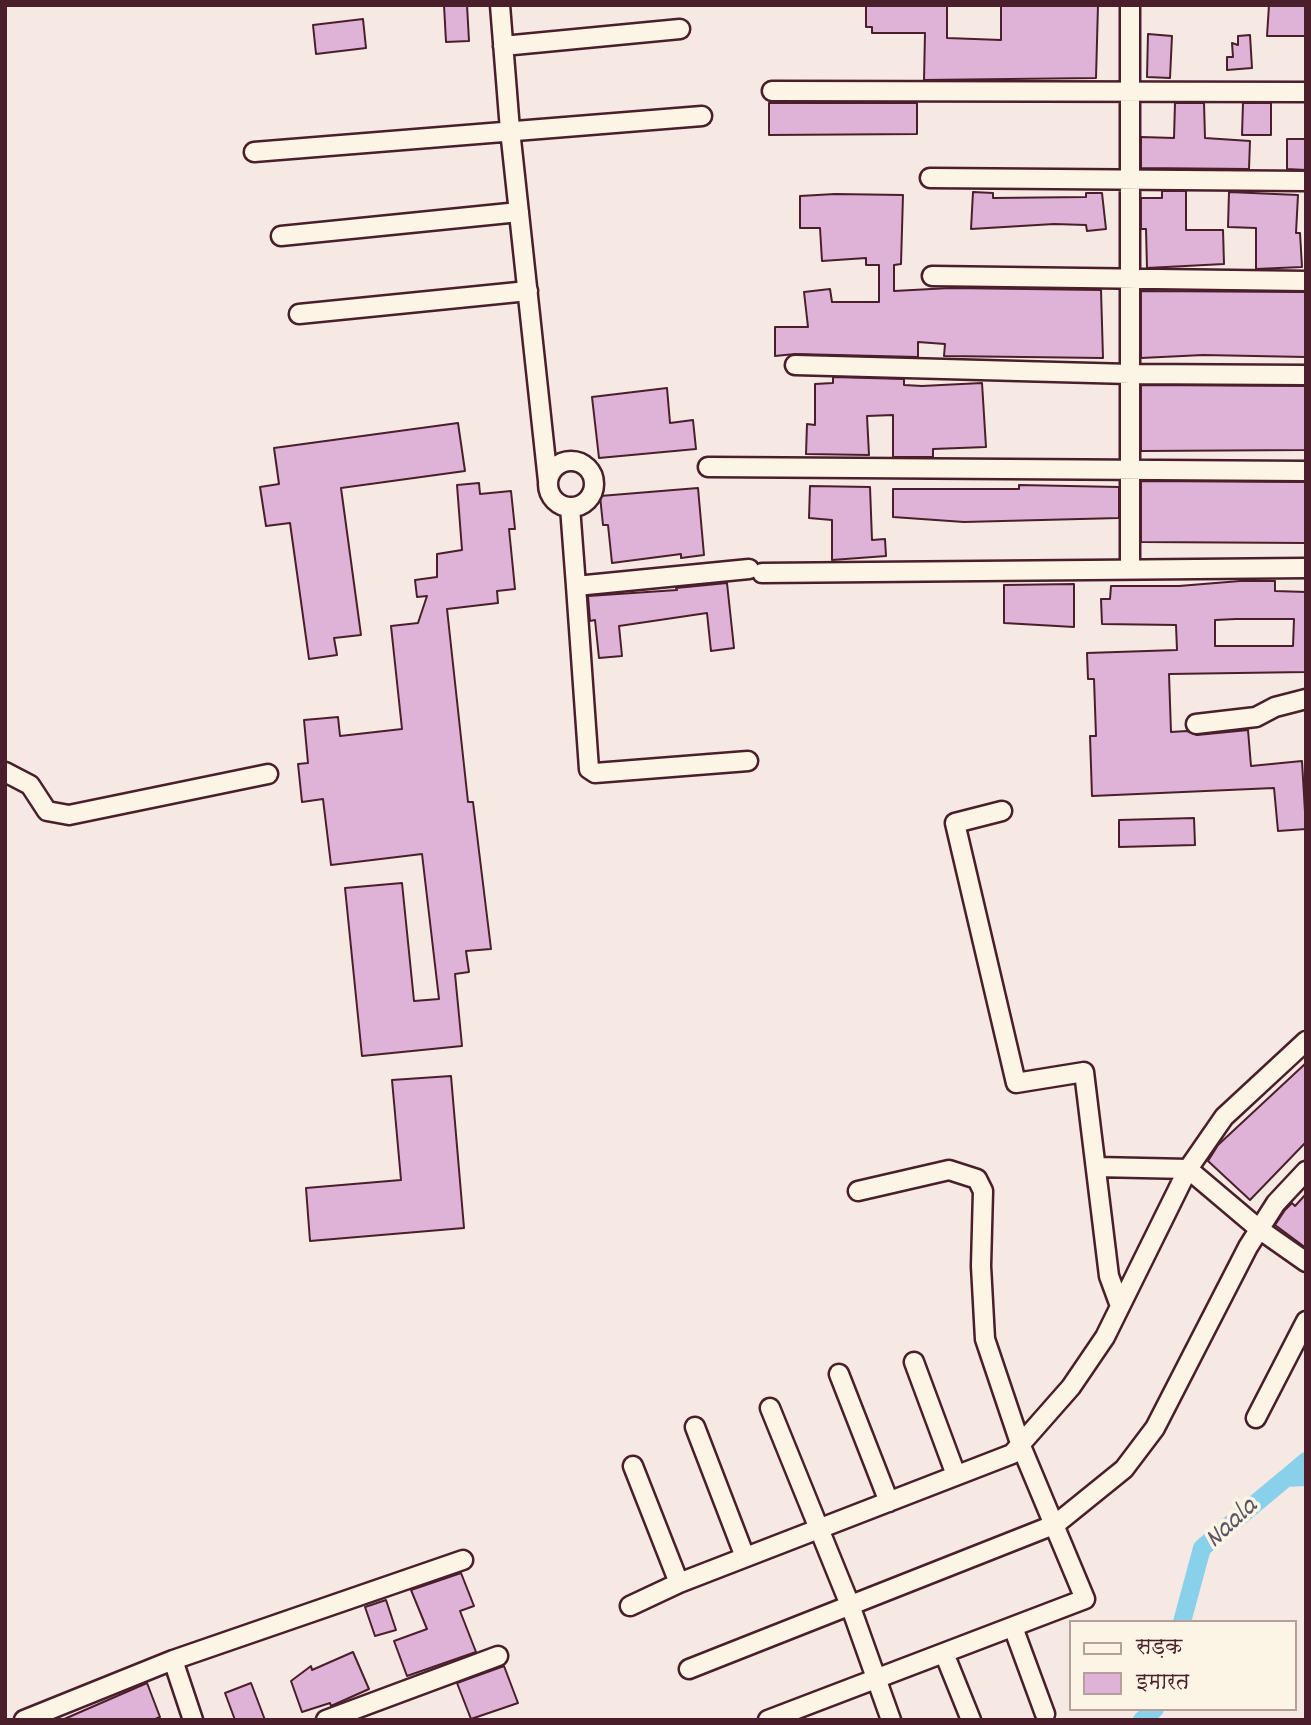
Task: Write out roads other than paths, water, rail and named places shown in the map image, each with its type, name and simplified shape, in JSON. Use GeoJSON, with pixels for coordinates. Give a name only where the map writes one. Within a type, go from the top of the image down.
{"type":"FeatureCollection","features":[{"type":"Feature","properties":{"kind":"street"},"geometry":{"type":"LineString","coordinates":[[500,5],[510,130],[548,481],[551,496],[563,506],[577,506],[589,498],[593,484],[589,470],[576,462],[561,463],[548,481]]}},
{"type":"Feature","properties":{"kind":"street"},"geometry":{"type":"LineString","coordinates":[[1130,5],[1130,568]]}},
{"type":"Feature","properties":{"kind":"street"},"geometry":{"type":"LineString","coordinates":[[503,46],[680,29]]}},
{"type":"Feature","properties":{"kind":"street"},"geometry":{"type":"LineString","coordinates":[[772,91],[1306,92]]}},
{"type":"Feature","properties":{"kind":"street"},"geometry":{"type":"LineString","coordinates":[[254,152],[702,116]]}},
{"type":"Feature","properties":{"kind":"street"},"geometry":{"type":"LineString","coordinates":[[930,178],[1306,181]]}},
{"type":"Feature","properties":{"kind":"street"},"geometry":{"type":"LineString","coordinates":[[281,236],[519,212]]}},
{"type":"Feature","properties":{"kind":"street"},"geometry":{"type":"LineString","coordinates":[[932,276],[1306,281]]}},
{"type":"Feature","properties":{"kind":"street"},"geometry":{"type":"LineString","coordinates":[[299,314],[528,291]]}},
{"type":"Feature","properties":{"kind":"street"},"geometry":{"type":"LineString","coordinates":[[795,365],[1130,374],[1306,374]]}},
{"type":"Feature","properties":{"kind":"street"},"geometry":{"type":"LineString","coordinates":[[708,467],[1306,471]]}},
{"type":"Feature","properties":{"kind":"street"},"geometry":{"type":"LineString","coordinates":[[570,507],[589,769],[595,773],[747,761]]}},
{"type":"Feature","properties":{"kind":"street"},"geometry":{"type":"LineString","coordinates":[[576,586],[755,571],[1306,568]]}},
{"type":"Feature","properties":{"kind":"street"},"geometry":{"type":"LineString","coordinates":[[1196,724],[1256,716],[1275,707],[1306,699]]}},
{"type":"Feature","properties":{"kind":"street"},"geometry":{"type":"LineString","coordinates":[[5,772],[30,785],[47,811],[69,815],[268,774]]}},
{"type":"Feature","properties":{"kind":"street"},"geometry":{"type":"LineString","coordinates":[[1002,811],[955,823],[1016,1083],[1084,1072],[1109,1276],[1119,1306]]}},
{"type":"Feature","properties":{"kind":"street"},"geometry":{"type":"LineString","coordinates":[[631,1606],[679,1583],[1012,1454],[1071,1387],[1105,1337],[1188,1169],[1224,1117],[1306,1041]]}},
{"type":"Feature","properties":{"kind":"street"},"geometry":{"type":"LineString","coordinates":[[1097,1167],[1188,1169],[1259,1229],[1306,1262]]}},
{"type":"Feature","properties":{"kind":"street"},"geometry":{"type":"LineString","coordinates":[[768,1720],[804,1712],[878,1678],[1085,1599],[1056,1524],[1021,1446],[985,1339],[981,1266],[983,1191],[977,1179],[949,1170],[858,1191]]}},
{"type":"Feature","properties":{"kind":"street"},"geometry":{"type":"LineString","coordinates":[[688,1669],[1056,1524],[1124,1469],[1155,1428],[1259,1229],[1276,1203],[1306,1171]]}},
{"type":"Feature","properties":{"kind":"street"},"geometry":{"type":"LineString","coordinates":[[1256,1418],[1306,1321]]}},
{"type":"Feature","properties":{"kind":"street"},"geometry":{"type":"LineString","coordinates":[[914,1362],[956,1475]]}},
{"type":"Feature","properties":{"kind":"street"},"geometry":{"type":"LineString","coordinates":[[839,1374],[889,1502]]}},
{"type":"Feature","properties":{"kind":"street"},"geometry":{"type":"LineString","coordinates":[[770,1408],[850,1605],[891,1720]]}},
{"type":"Feature","properties":{"kind":"street"},"geometry":{"type":"LineString","coordinates":[[695,1427],[745,1557]]}},
{"type":"Feature","properties":{"kind":"street"},"geometry":{"type":"LineString","coordinates":[[633,1466],[679,1583]]}},
{"type":"Feature","properties":{"kind":"street"},"geometry":{"type":"LineString","coordinates":[[24,1720],[173,1660],[463,1560]]}},
{"type":"Feature","properties":{"kind":"street"},"geometry":{"type":"LineString","coordinates":[[1013,1627],[1045,1714]]}},
{"type":"Feature","properties":{"kind":"street"},"geometry":{"type":"LineString","coordinates":[[944,1653],[971,1720]]}},
{"type":"Feature","properties":{"kind":"street"},"geometry":{"type":"LineString","coordinates":[[326,1720],[498,1656]]}},
{"type":"Feature","properties":{"kind":"street"},"geometry":{"type":"LineString","coordinates":[[173,1660],[193,1720]]}},
{"type":"Feature","properties":{"kind":"waterway","name":"Naala"},"geometry":{"type":"LineString","coordinates":[[1286,1478],[1306,1461]]}},
{"type":"Feature","properties":{"kind":"waterway","name":"Naala"},"geometry":{"type":"LineString","coordinates":[[1183,1620],[1202,1548],[1286,1478],[1306,1477]]}},
{"type":"Feature","properties":{"kind":"waterway","name":"Naala"},"geometry":{"type":"LineString","coordinates":[[1142,1720],[1153,1711]]}}]}
